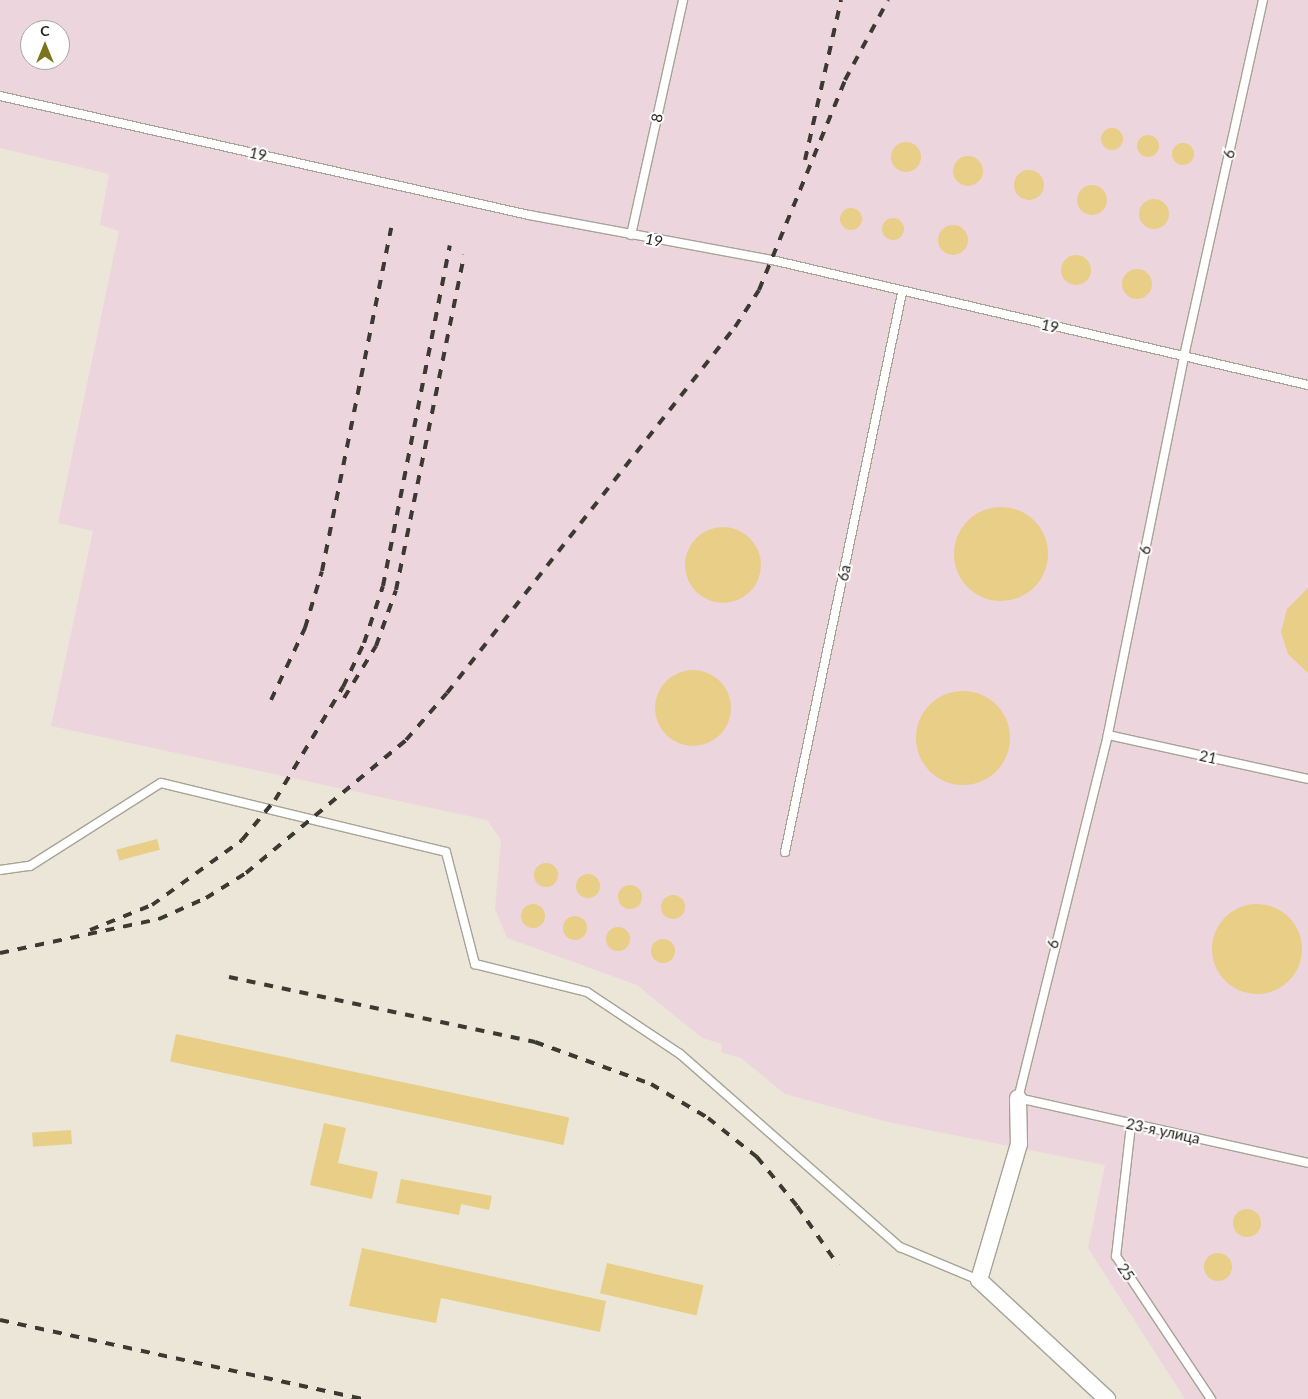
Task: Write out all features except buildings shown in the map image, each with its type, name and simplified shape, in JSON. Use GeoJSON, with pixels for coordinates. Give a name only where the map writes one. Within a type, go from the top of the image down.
{"type":"FeatureCollection","features":[{"type":"Feature","properties":{"kind":"street"},"geometry":{"type":"LineString","coordinates":[[1018,1098],[1019,1144],[979,1280],[1107,1399]]}},
{"type":"Feature","properties":{"kind":"lane","name":"8"},"geometry":{"type":"LineString","coordinates":[[631,235],[683,0]]}},
{"type":"Feature","properties":{"kind":"lane","name":"6"},"geometry":{"type":"LineString","coordinates":[[1018,1098],[1108,735],[1184,357],[1263,0]]}},
{"type":"Feature","properties":{"kind":"lane","name":"19"},"geometry":{"type":"LineString","coordinates":[[0,96],[631,235],[772,260],[902,293],[1308,385]]}},
{"type":"Feature","properties":{"kind":"lane","name":"6a"},"geometry":{"type":"LineString","coordinates":[[785,852],[902,293]]}},
{"type":"Feature","properties":{"kind":"lane","name":"21"},"geometry":{"type":"LineString","coordinates":[[1108,735],[1308,779]]}},
{"type":"Feature","properties":{"kind":"lane"},"geometry":{"type":"LineString","coordinates":[[0,870],[30,866],[160,783],[446,852],[475,964],[587,992],[680,1054],[900,1247],[979,1280]]}},
{"type":"Feature","properties":{"kind":"lane","name":"23-я улица"},"geometry":{"type":"LineString","coordinates":[[1018,1098],[1131,1125],[1308,1163]]}},
{"type":"Feature","properties":{"kind":"lane","name":"25"},"geometry":{"type":"LineString","coordinates":[[1131,1125],[1116,1256],[1211,1399]]}},
{"type":"Feature","properties":{"kind":"shaded area"},"geometry":{"type":"Polygon","coordinates":[[[0,0],[1308,0],[1308,1399],[1185,1399],[1088,1248],[1105,1165],[888,1122],[785,1094],[741,1058],[721,1052],[722,1044],[702,1038],[637,985],[507,938],[495,909],[501,840],[487,820],[51,726],[93,531],[58,523],[119,231],[100,225],[109,174],[0,148],[0,0]]]}},
{"type":"Feature","properties":{"kind":"railway"},"geometry":{"type":"LineString","coordinates":[[805,160],[841,0]]}},
{"type":"Feature","properties":{"kind":"railway"},"geometry":{"type":"LineString","coordinates":[[0,953],[159,919],[206,898],[246,873],[406,740],[447,693],[735,327],[759,290],[845,80],[888,0]]}},
{"type":"Feature","properties":{"kind":"railway"},"geometry":{"type":"LineString","coordinates":[[271,700],[305,628],[322,571],[391,228]]}},
{"type":"Feature","properties":{"kind":"railway"},"geometry":{"type":"LineString","coordinates":[[90,930],[152,905],[242,840],[275,800],[343,687],[364,643],[383,586],[450,246]]}},
{"type":"Feature","properties":{"kind":"railway"},"geometry":{"type":"LineString","coordinates":[[344,698],[376,646],[396,590],[464,255]]}},
{"type":"Feature","properties":{"kind":"railway"},"geometry":{"type":"LineString","coordinates":[[229,977],[535,1042],[651,1084],[708,1118],[757,1157],[797,1206],[838,1265]]}},
{"type":"Feature","properties":{"kind":"railway"},"geometry":{"type":"LineString","coordinates":[[0,1320],[362,1399]]}}]}
